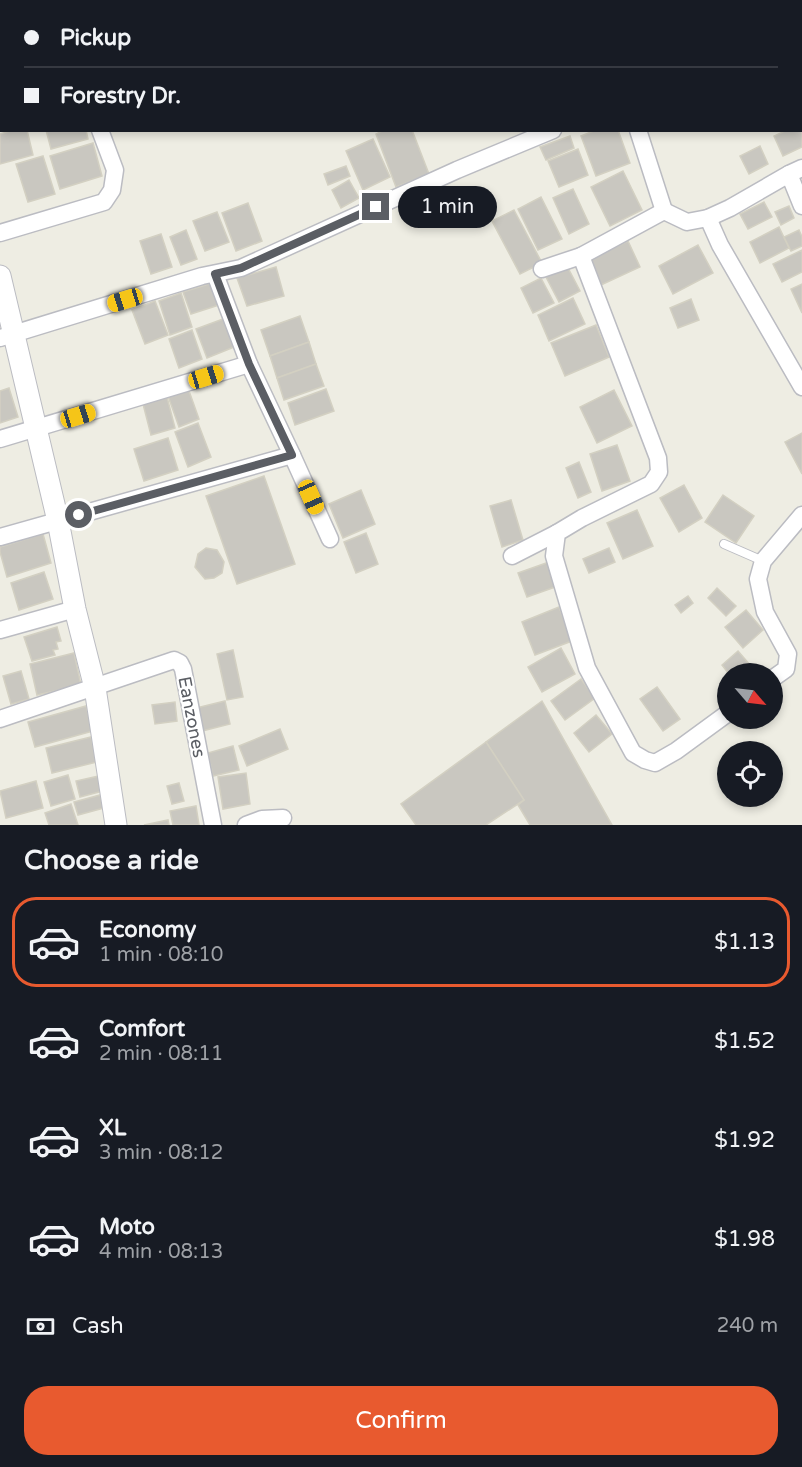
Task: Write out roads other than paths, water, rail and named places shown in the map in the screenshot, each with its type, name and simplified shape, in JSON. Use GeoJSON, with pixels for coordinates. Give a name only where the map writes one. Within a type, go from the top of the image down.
{"type":"FeatureCollection","features":[{"type":"Feature","properties":{"kind":"street"},"geometry":{"type":"LineString","coordinates":[[0,233],[104,202],[112,190],[115,170],[101,132]]}},
{"type":"Feature","properties":{"kind":"street"},"geometry":{"type":"LineString","coordinates":[[6,336],[202,276],[241,268],[457,170],[548,132]]}},
{"type":"Feature","properties":{"kind":"street"},"geometry":{"type":"LineString","coordinates":[[639,132],[664,211],[687,222],[708,218],[730,208],[795,171],[802,206]]}},
{"type":"Feature","properties":{"kind":"street"},"geometry":{"type":"LineString","coordinates":[[542,269],[581,256],[664,211]]}},
{"type":"Feature","properties":{"kind":"street"},"geometry":{"type":"LineString","coordinates":[[708,218],[720,245],[802,387]]}},
{"type":"Feature","properties":{"kind":"street"},"geometry":{"type":"LineString","coordinates":[[512,556],[651,484],[659,472],[658,458],[581,256]]}},
{"type":"Feature","properties":{"kind":"street"},"geometry":{"type":"LineString","coordinates":[[215,274],[249,364],[330,539]]}},
{"type":"Feature","properties":{"kind":"street"},"geometry":{"type":"LineString","coordinates":[[0,276],[6,336],[35,429],[95,688],[116,825]]}},
{"type":"Feature","properties":{"kind":"street"},"geometry":{"type":"LineString","coordinates":[[0,439],[249,364]]}},
{"type":"Feature","properties":{"kind":"street"},"geometry":{"type":"LineString","coordinates":[[0,537],[292,455]]}},
{"type":"Feature","properties":{"kind":"street"},"geometry":{"type":"LineString","coordinates":[[783,671],[786,669],[788,654],[765,612],[758,579],[763,561],[802,515]]}},
{"type":"Feature","properties":{"kind":"street"},"geometry":{"type":"LineString","coordinates":[[557,533],[554,556],[587,668],[633,753],[655,763],[676,751],[717,720]]}},
{"type":"Feature","properties":{"kind":"street"},"geometry":{"type":"LineString","coordinates":[[0,630],[75,609]]}},
{"type":"Feature","properties":{"kind":"street","name":"Eanzones"},"geometry":{"type":"LineString","coordinates":[[95,688],[174,660],[180,663],[213,825]]}},
{"type":"Feature","properties":{"kind":"street"},"geometry":{"type":"LineString","coordinates":[[0,719],[95,688]]}},
{"type":"Feature","properties":{"kind":"street"},"geometry":{"type":"LineString","coordinates":[[246,825],[262,819],[283,818]]}},
{"type":"Feature","properties":{"kind":"lane"},"geometry":{"type":"LineString","coordinates":[[724,544],[763,561]]}}]}
